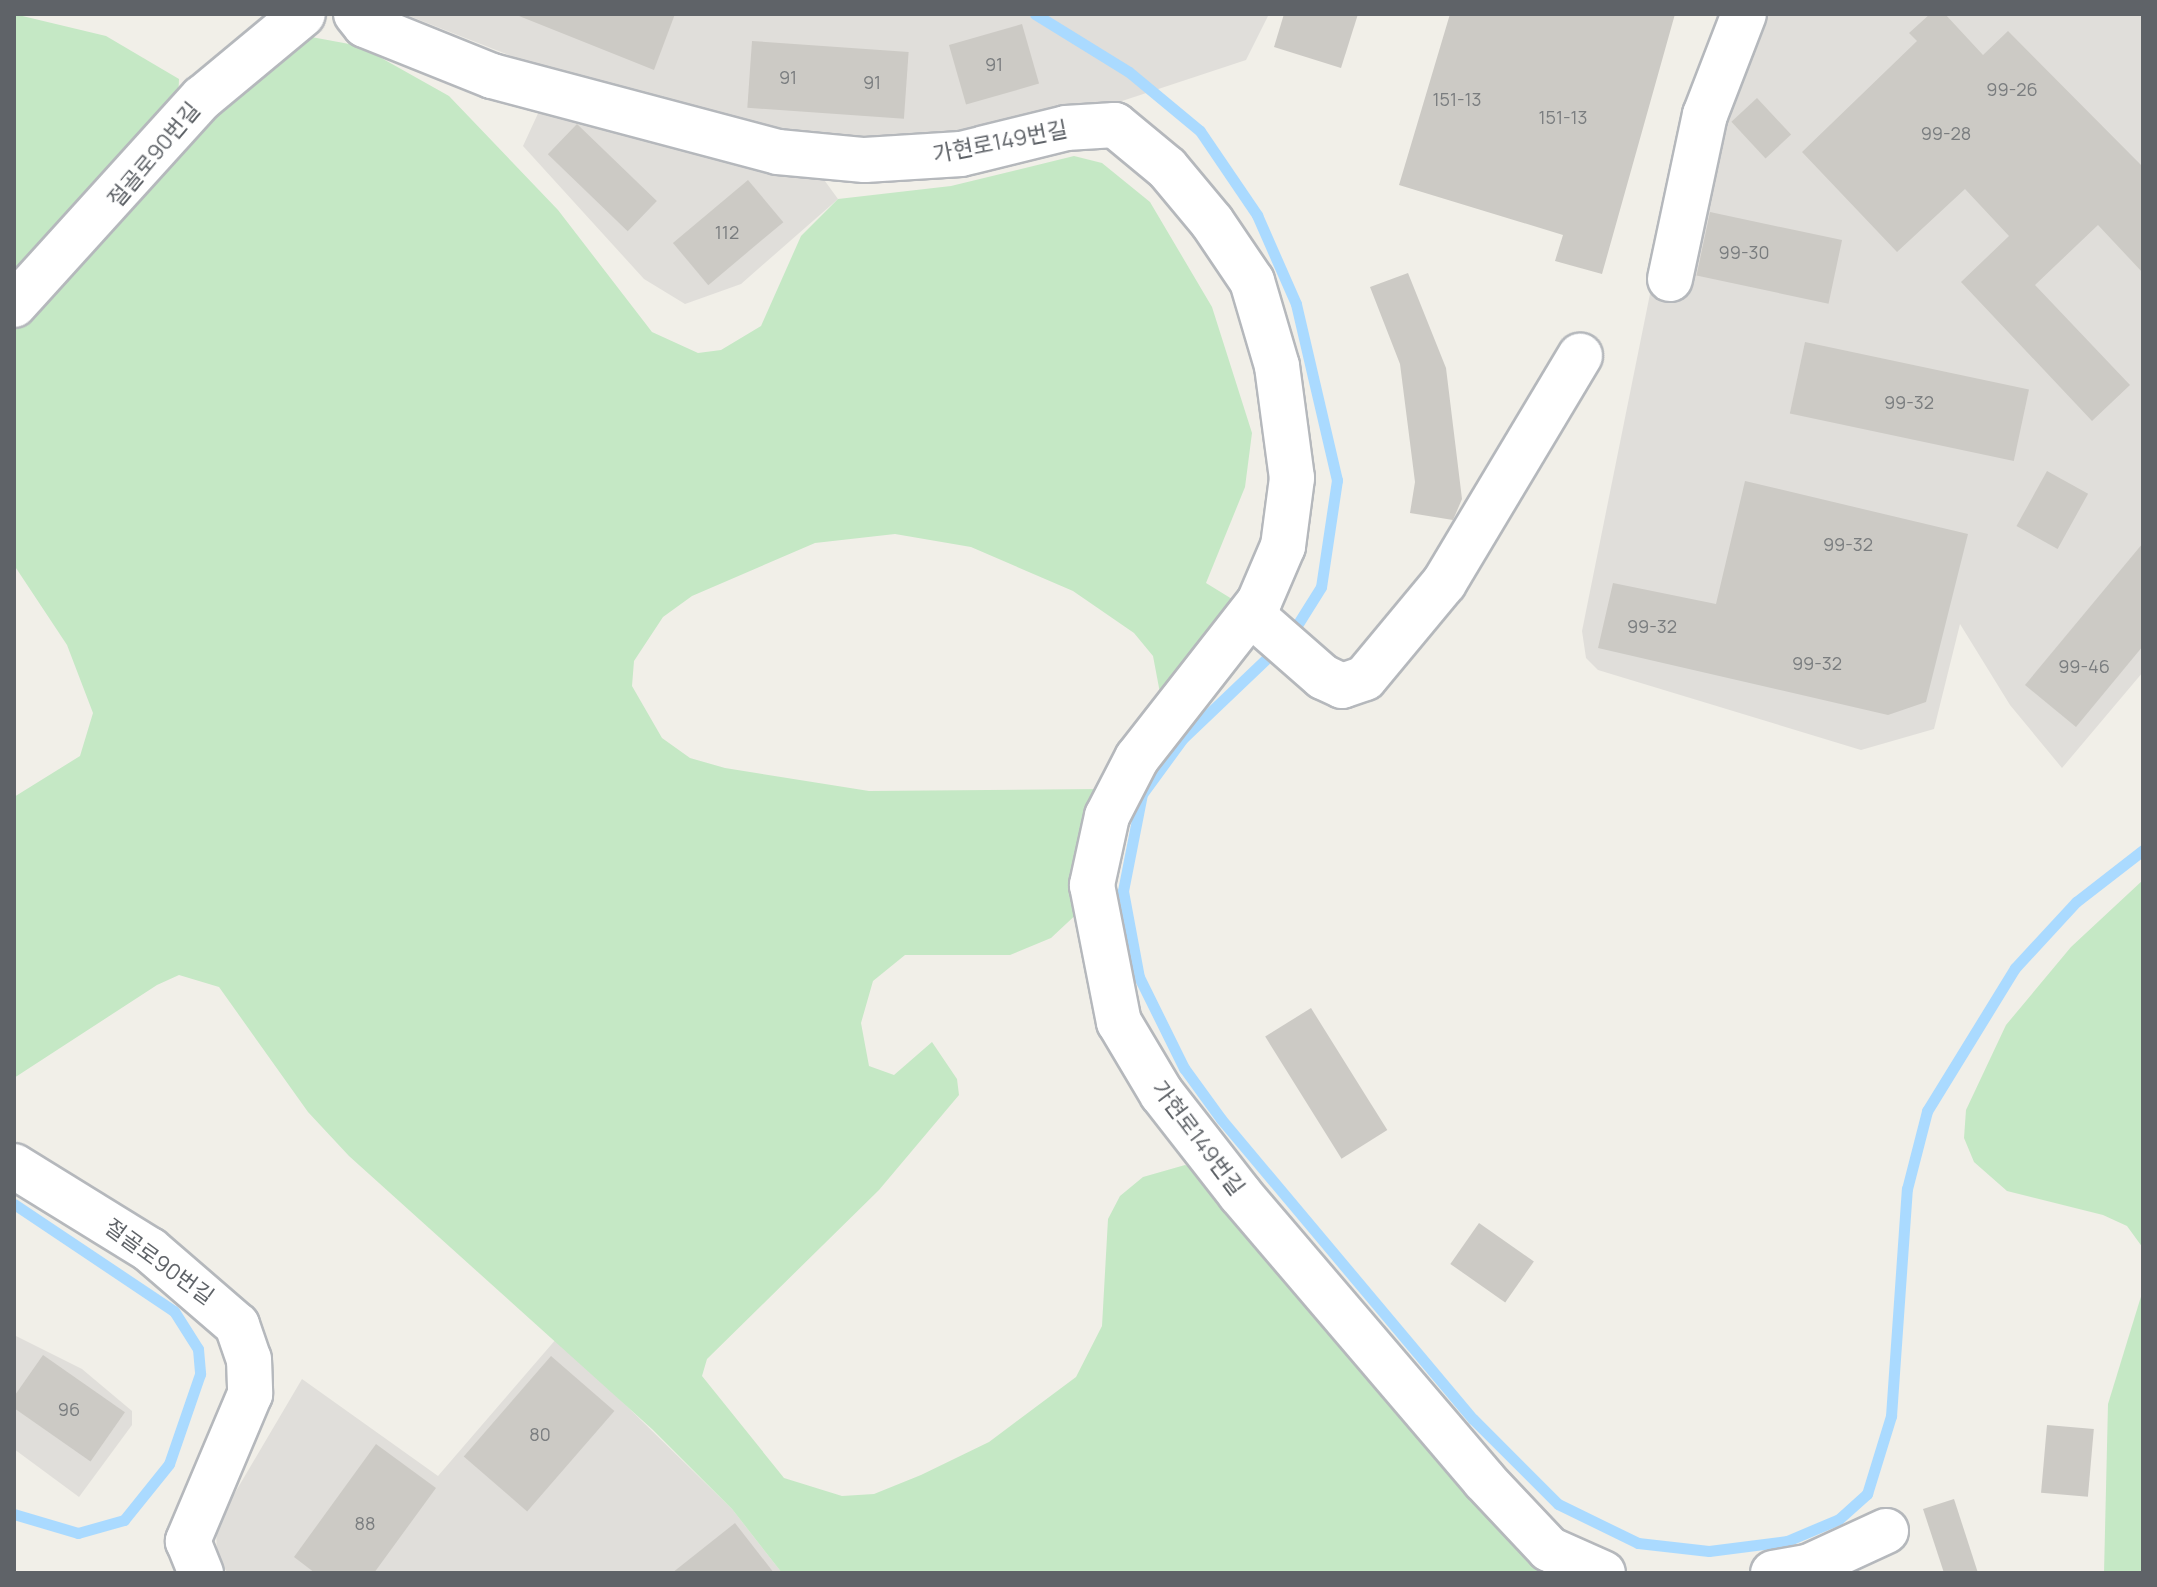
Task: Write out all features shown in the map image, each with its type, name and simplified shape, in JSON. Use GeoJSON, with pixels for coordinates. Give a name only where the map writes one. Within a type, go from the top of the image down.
{"type":"FeatureCollection","features":[{"type":"Feature","properties":{"kind":"lane","name":"절골로90번길"},"geometry":{"type":"LineString","coordinates":[[14,305],[202,98],[303,14]]}},
{"type":"Feature","properties":{"kind":"lane","name":"가현로149번길"},"geometry":{"type":"LineString","coordinates":[[356,14],[365,25],[492,76],[778,152],[865,160],[961,154],[1066,128],[1115,125],[1167,168],[1212,222],[1252,281],[1277,366],[1292,478],[1283,546],[1251,614],[1137,758],[1107,816],[1092,885],[1119,1022],[1162,1094],[1240,1194],[1484,1480],[1549,1549],[1603,1573]]}},
{"type":"Feature","properties":{"kind":"lane"},"geometry":{"type":"LineString","coordinates":[[1670,279],[1705,115],[1744,14]]}},
{"type":"Feature","properties":{"kind":"lane"},"geometry":{"type":"LineString","coordinates":[[1251,614],[1323,677],[1342,686],[1365,678],[1444,583],[1580,356]]}},
{"type":"Feature","properties":{"kind":"lane","name":"절골로90번길"},"geometry":{"type":"LineString","coordinates":[[14,1166],[150,1250],[237,1325],[249,1359],[250,1394],[188,1541],[201,1573]]}},
{"type":"Feature","properties":{"kind":"lane"},"geometry":{"type":"LineString","coordinates":[[1773,1573],[1808,1567],[1886,1531]]}},
{"type":"Feature","properties":{"kind":"shaded area"},"geometry":{"type":"Polygon","coordinates":[[[404,14],[1269,14],[1246,60],[1110,105],[932,140],[830,142],[580,83],[404,14]]]}},
{"type":"Feature","properties":{"kind":"shaded area"},"geometry":{"type":"Polygon","coordinates":[[[1766,14],[2143,14],[2143,672],[2062,768],[2010,705],[1960,624],[1934,729],[1861,750],[1598,670],[1586,658],[1582,631],[1652,284],[1708,178],[1766,14]]]}},
{"type":"Feature","properties":{"kind":"shaded area"},"geometry":{"type":"Polygon","coordinates":[[[541,107],[727,161],[822,177],[838,199],[741,284],[685,304],[644,279],[523,146],[541,107]]]}},
{"type":"Feature","properties":{"kind":"shaded area"},"geometry":{"type":"Polygon","coordinates":[[[14,1335],[82,1369],[132,1411],[132,1425],[79,1497],[14,1449],[14,1335]]]}},
{"type":"Feature","properties":{"kind":"shaded area"},"geometry":{"type":"Polygon","coordinates":[[[557,1338],[732,1509],[782,1573],[228,1573],[217,1559],[216,1525],[302,1379],[438,1476],[557,1338]]]}},
{"type":"Feature","properties":{"kind":"green space"},"geometry":{"type":"Polygon","coordinates":[[[14,14],[106,36],[179,79],[178,102],[14,287],[14,14]]]}},
{"type":"Feature","properties":{"kind":"green space"},"geometry":{"type":"Polygon","coordinates":[[[306,36],[360,46],[449,96],[558,210],[652,332],[698,353],[721,350],[761,326],[801,236],[838,199],[951,186],[1074,156],[1102,163],[1150,202],[1212,307],[1252,433],[1245,487],[1206,583],[1245,607],[1160,693],[1153,656],[1134,633],[1073,591],[971,547],[895,534],[815,543],[692,596],[663,617],[634,661],[632,686],[662,738],[690,758],[725,768],[869,791],[1101,789],[1082,909],[1051,938],[1010,955],[905,955],[873,981],[861,1023],[869,1066],[894,1075],[932,1042],[957,1079],[959,1095],[879,1190],[707,1359],[702,1376],[784,1478],[842,1496],[874,1494],[921,1475],[989,1442],[1076,1377],[1102,1326],[1108,1219],[1120,1196],[1143,1177],[1185,1165],[1202,1172],[1559,1573],[782,1573],[732,1509],[652,1429],[349,1156],[308,1112],[219,987],[179,975],[157,985],[14,1078],[14,797],[80,756],[93,713],[67,645],[14,565],[14,318],[196,131],[306,36]]]}},
{"type":"Feature","properties":{"kind":"green space"},"geometry":{"type":"Polygon","coordinates":[[[2143,880],[2143,1248],[2127,1226],[2103,1215],[2007,1191],[1974,1162],[1964,1138],[1966,1110],[2006,1025],[2071,947],[2143,880]]]}},
{"type":"Feature","properties":{"kind":"green space"},"geometry":{"type":"Polygon","coordinates":[[[2143,1290],[2143,1573],[2104,1573],[2108,1404],[2143,1290]]]}},
{"type":"Feature","properties":{"kind":"building"},"geometry":{"type":"Polygon","coordinates":[[[514,14],[675,14],[654,70],[514,14]]]}},
{"type":"Feature","properties":{"kind":"building"},"geometry":{"type":"Polygon","coordinates":[[[1284,14],[1358,14],[1341,68],[1274,47],[1284,14]]]}},
{"type":"Feature","properties":{"kind":"building"},"geometry":{"type":"Polygon","coordinates":[[[1450,14],[1675,14],[1602,274],[1555,261],[1563,235],[1399,185],[1450,14]]]}},
{"type":"Feature","properties":{"kind":"building"},"geometry":{"type":"Polygon","coordinates":[[[1930,14],[1945,14],[1983,55],[2008,31],[2143,167],[2143,273],[2098,225],[2035,285],[2130,385],[2092,421],[1961,282],[2009,236],[1965,189],[1897,252],[1802,152],[1917,41],[1909,33],[1930,14]]]}},
{"type":"Feature","properties":{"kind":"building"},"geometry":{"type":"Polygon","coordinates":[[[1022,24],[1039,84],[966,105],[949,45],[1022,24]]]}},
{"type":"Feature","properties":{"kind":"building"},"geometry":{"type":"Polygon","coordinates":[[[752,41],[909,52],[904,119],[747,108],[752,41]]]}},
{"type":"Feature","properties":{"kind":"building"},"geometry":{"type":"Polygon","coordinates":[[[1757,98],[1791,135],[1766,158],[1731,122],[1757,98]]]}},
{"type":"Feature","properties":{"kind":"building"},"geometry":{"type":"Polygon","coordinates":[[[577,124],[657,201],[628,231],[548,154],[577,124]]]}},
{"type":"Feature","properties":{"kind":"building"},"geometry":{"type":"Polygon","coordinates":[[[748,180],[783,222],[708,285],[673,243],[748,180]]]}},
{"type":"Feature","properties":{"kind":"building"},"geometry":{"type":"Polygon","coordinates":[[[1710,212],[1842,240],[1829,304],[1696,276],[1710,212]]]}},
{"type":"Feature","properties":{"kind":"building"},"geometry":{"type":"Polygon","coordinates":[[[1408,273],[1446,368],[1462,499],[1453,520],[1410,513],[1415,482],[1400,364],[1370,287],[1408,273]]]}},
{"type":"Feature","properties":{"kind":"building"},"geometry":{"type":"Polygon","coordinates":[[[1805,342],[2029,390],[2014,461],[1790,413],[1805,342]]]}},
{"type":"Feature","properties":{"kind":"building"},"geometry":{"type":"Polygon","coordinates":[[[2047,471],[2088,494],[2058,549],[2016,526],[2047,471]]]}},
{"type":"Feature","properties":{"kind":"building"},"geometry":{"type":"Polygon","coordinates":[[[1745,481],[1968,534],[1926,702],[1888,715],[1598,648],[1613,583],[1716,604],[1745,481]]]}},
{"type":"Feature","properties":{"kind":"building"},"geometry":{"type":"Polygon","coordinates":[[[2143,543],[2143,646],[2076,727],[2025,685],[2143,543]]]}},
{"type":"Feature","properties":{"kind":"building"},"geometry":{"type":"Polygon","coordinates":[[[1311,1008],[1387,1130],[1342,1159],[1265,1037],[1311,1008]]]}},
{"type":"Feature","properties":{"kind":"building"},"geometry":{"type":"Polygon","coordinates":[[[1479,1223],[1534,1261],[1505,1302],[1450,1264],[1479,1223]]]}},
{"type":"Feature","properties":{"kind":"building"},"geometry":{"type":"Polygon","coordinates":[[[43,1355],[125,1412],[91,1462],[14,1408],[14,1396],[43,1355]]]}},
{"type":"Feature","properties":{"kind":"building"},"geometry":{"type":"Polygon","coordinates":[[[551,1356],[614,1411],[527,1511],[464,1456],[551,1356]]]}},
{"type":"Feature","properties":{"kind":"building"},"geometry":{"type":"Polygon","coordinates":[[[2047,1425],[2094,1429],[2088,1497],[2041,1493],[2047,1425]]]}},
{"type":"Feature","properties":{"kind":"building"},"geometry":{"type":"Polygon","coordinates":[[[376,1444],[436,1488],[374,1573],[315,1573],[294,1557],[376,1444]]]}},
{"type":"Feature","properties":{"kind":"building"},"geometry":{"type":"Polygon","coordinates":[[[1954,1499],[1978,1573],[1944,1573],[1923,1509],[1954,1499]]]}},
{"type":"Feature","properties":{"kind":"building"},"geometry":{"type":"Polygon","coordinates":[[[735,1523],[774,1573],[672,1573],[735,1523]]]}},
{"type":"Feature","properties":{"kind":"waterway"},"geometry":{"type":"LineString","coordinates":[[1035,14],[1129,72],[1200,131],[1257,215],[1296,304],[1337,480],[1321,587],[1294,630]]}},
{"type":"Feature","properties":{"kind":"waterway"},"geometry":{"type":"LineString","coordinates":[[1265,660],[1183,738],[1142,794],[1123,891],[1139,977],[1184,1068],[1221,1119],[1473,1419],[1558,1504],[1638,1543],[1709,1551],[1787,1541],[1839,1519],[1867,1494],[1891,1416],[1907,1189],[1927,1111],[2015,968],[2076,902],[2143,850]]}},
{"type":"Feature","properties":{"kind":"waterway"},"geometry":{"type":"LineString","coordinates":[[14,1204],[174,1311],[198,1349],[200,1374],[169,1464],[124,1520],[78,1533],[14,1514]]}}]}
